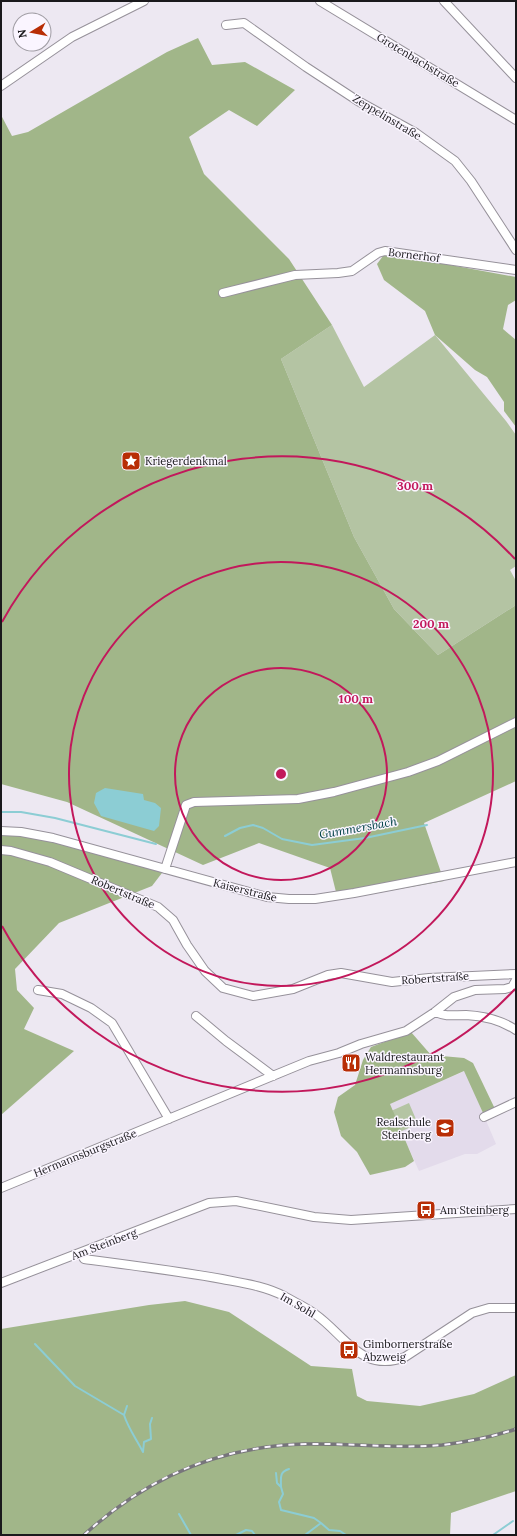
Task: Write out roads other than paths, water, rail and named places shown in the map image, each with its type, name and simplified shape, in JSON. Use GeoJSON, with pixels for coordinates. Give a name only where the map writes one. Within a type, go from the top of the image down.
{"type":"FeatureCollection","features":[{"type":"Feature","properties":{"kind":"street"},"geometry":{"type":"LineString","coordinates":[[1,86],[72,37],[144,1]]}},
{"type":"Feature","properties":{"kind":"street","name":"Grotenbachstraße"},"geometry":{"type":"LineString","coordinates":[[320,1],[516,120]]}},
{"type":"Feature","properties":{"kind":"street"},"geometry":{"type":"LineString","coordinates":[[444,1],[516,78]]}},
{"type":"Feature","properties":{"kind":"street","name":"Zeppelinstraße"},"geometry":{"type":"LineString","coordinates":[[226,25],[244,23],[306,67],[358,101],[416,133],[455,161],[471,181],[516,250]]}},
{"type":"Feature","properties":{"kind":"street","name":"Bornerhof"},"geometry":{"type":"LineString","coordinates":[[223,293],[295,275],[352,271],[378,253],[385,251],[516,270]]}},
{"type":"Feature","properties":{"kind":"street"},"geometry":{"type":"LineString","coordinates":[[165,869],[186,805],[194,802],[298,799],[334,792],[408,772],[438,761],[516,722]]}},
{"type":"Feature","properties":{"kind":"street","name":"Kaiserstraße"},"geometry":{"type":"LineString","coordinates":[[1,831],[21,832],[53,838],[267,897],[289,899],[315,899],[354,893],[516,862]]}},
{"type":"Feature","properties":{"kind":"street","name":"Robertstraße"},"geometry":{"type":"LineString","coordinates":[[1,850],[11,851],[50,862],[158,907],[173,920],[187,945],[205,971],[223,988],[253,996],[293,989],[328,975],[341,973],[392,982],[429,978],[516,974]]}},
{"type":"Feature","properties":{"kind":"street","name":"Hermannsburgstraße"},"geometry":{"type":"LineString","coordinates":[[1,1188],[309,1061],[339,1053],[361,1044],[406,1031],[460,994],[475,990],[506,989],[512,987],[516,980]]}},
{"type":"Feature","properties":{"kind":"street"},"geometry":{"type":"LineString","coordinates":[[38,990],[62,994],[91,1008],[112,1023],[169,1119]]}},
{"type":"Feature","properties":{"kind":"street"},"geometry":{"type":"LineString","coordinates":[[435,1012],[445,1016],[475,1016],[496,1019],[516,1030]]}},
{"type":"Feature","properties":{"kind":"street"},"geometry":{"type":"LineString","coordinates":[[196,1016],[226,1041],[273,1076]]}},
{"type":"Feature","properties":{"kind":"street"},"geometry":{"type":"LineString","coordinates":[[484,1117],[516,1102]]}},
{"type":"Feature","properties":{"kind":"street","name":"Am Steinberg"},"geometry":{"type":"LineString","coordinates":[[1,1283],[209,1204],[236,1201],[314,1217],[351,1220],[516,1209]]}},
{"type":"Feature","properties":{"kind":"street","name":"Im Sohl"},"geometry":{"type":"LineString","coordinates":[[81,1253],[84,1259],[194,1274],[257,1286],[282,1295],[316,1315],[359,1354],[378,1361],[405,1358],[472,1313],[489,1308],[516,1308]]}},
{"type":"Feature","properties":{"kind":"water"},"geometry":{"type":"Polygon","coordinates":[[[105,788],[143,794],[144,800],[155,803],[161,808],[159,826],[154,831],[101,816],[94,803],[96,793],[105,788]]]}},
{"type":"Feature","properties":{"kind":"waterway","name":"Gummersbach"},"geometry":{"type":"LineString","coordinates":[[1,812],[21,812],[55,818],[156,844]]}},
{"type":"Feature","properties":{"kind":"waterway","name":"Gummersbach"},"geometry":{"type":"LineString","coordinates":[[225,836],[240,828],[253,825],[263,828],[282,839],[312,845],[365,838],[427,825]]}},
{"type":"Feature","properties":{"kind":"waterway"},"geometry":{"type":"LineString","coordinates":[[35,1344],[75,1386],[124,1415],[130,1430],[143,1452]]}},
{"type":"Feature","properties":{"kind":"waterway"},"geometry":{"type":"LineString","coordinates":[[124,1415],[127,1406]]}},
{"type":"Feature","properties":{"kind":"waterway"},"geometry":{"type":"LineString","coordinates":[[143,1452],[144,1442],[151,1439],[150,1424],[152,1418]]}},
{"type":"Feature","properties":{"kind":"waterway"},"geometry":{"type":"LineString","coordinates":[[281,1487],[282,1474],[289,1469]]}},
{"type":"Feature","properties":{"kind":"waterway"},"geometry":{"type":"LineString","coordinates":[[276,1473],[277,1483],[281,1487],[283,1494],[279,1502],[281,1510],[314,1518],[321,1523]]}},
{"type":"Feature","properties":{"kind":"waterway"},"geometry":{"type":"LineString","coordinates":[[179,1514],[191,1535]]}},
{"type":"Feature","properties":{"kind":"waterway"},"geometry":{"type":"LineString","coordinates":[[493,1535],[513,1521]]}},
{"type":"Feature","properties":{"kind":"waterway"},"geometry":{"type":"LineString","coordinates":[[305,1535],[321,1523],[329,1530],[340,1531],[346,1535]]}},
{"type":"Feature","properties":{"kind":"waterway"},"geometry":{"type":"LineString","coordinates":[[236,1535],[246,1530],[252,1531],[255,1535]]}},
{"type":"Feature","properties":{"kind":"railway"},"geometry":{"type":"LineString","coordinates":[[84,1535],[108,1515],[159,1481],[186,1468],[214,1458],[274,1446],[306,1444],[391,1446],[442,1445],[479,1439],[516,1429]]}},
{"type":"Feature","properties":{"kind":"place","name":"Kriegerdenkmal"},"geometry":{"type":"Point","coordinates":[131,461]}},
{"type":"Feature","properties":{"kind":"place","name":"Waldrestaurant Hermannsburg"},"geometry":{"type":"Point","coordinates":[351,1063]}},
{"type":"Feature","properties":{"kind":"place","name":"Realschule Steinberg"},"geometry":{"type":"Point","coordinates":[445,1128]}},
{"type":"Feature","properties":{"kind":"place","name":"Am Steinberg"},"geometry":{"type":"Point","coordinates":[426,1210]}},
{"type":"Feature","properties":{"kind":"place","name":"Gimbornerstraße Abzweig"},"geometry":{"type":"Point","coordinates":[349,1350]}}]}
